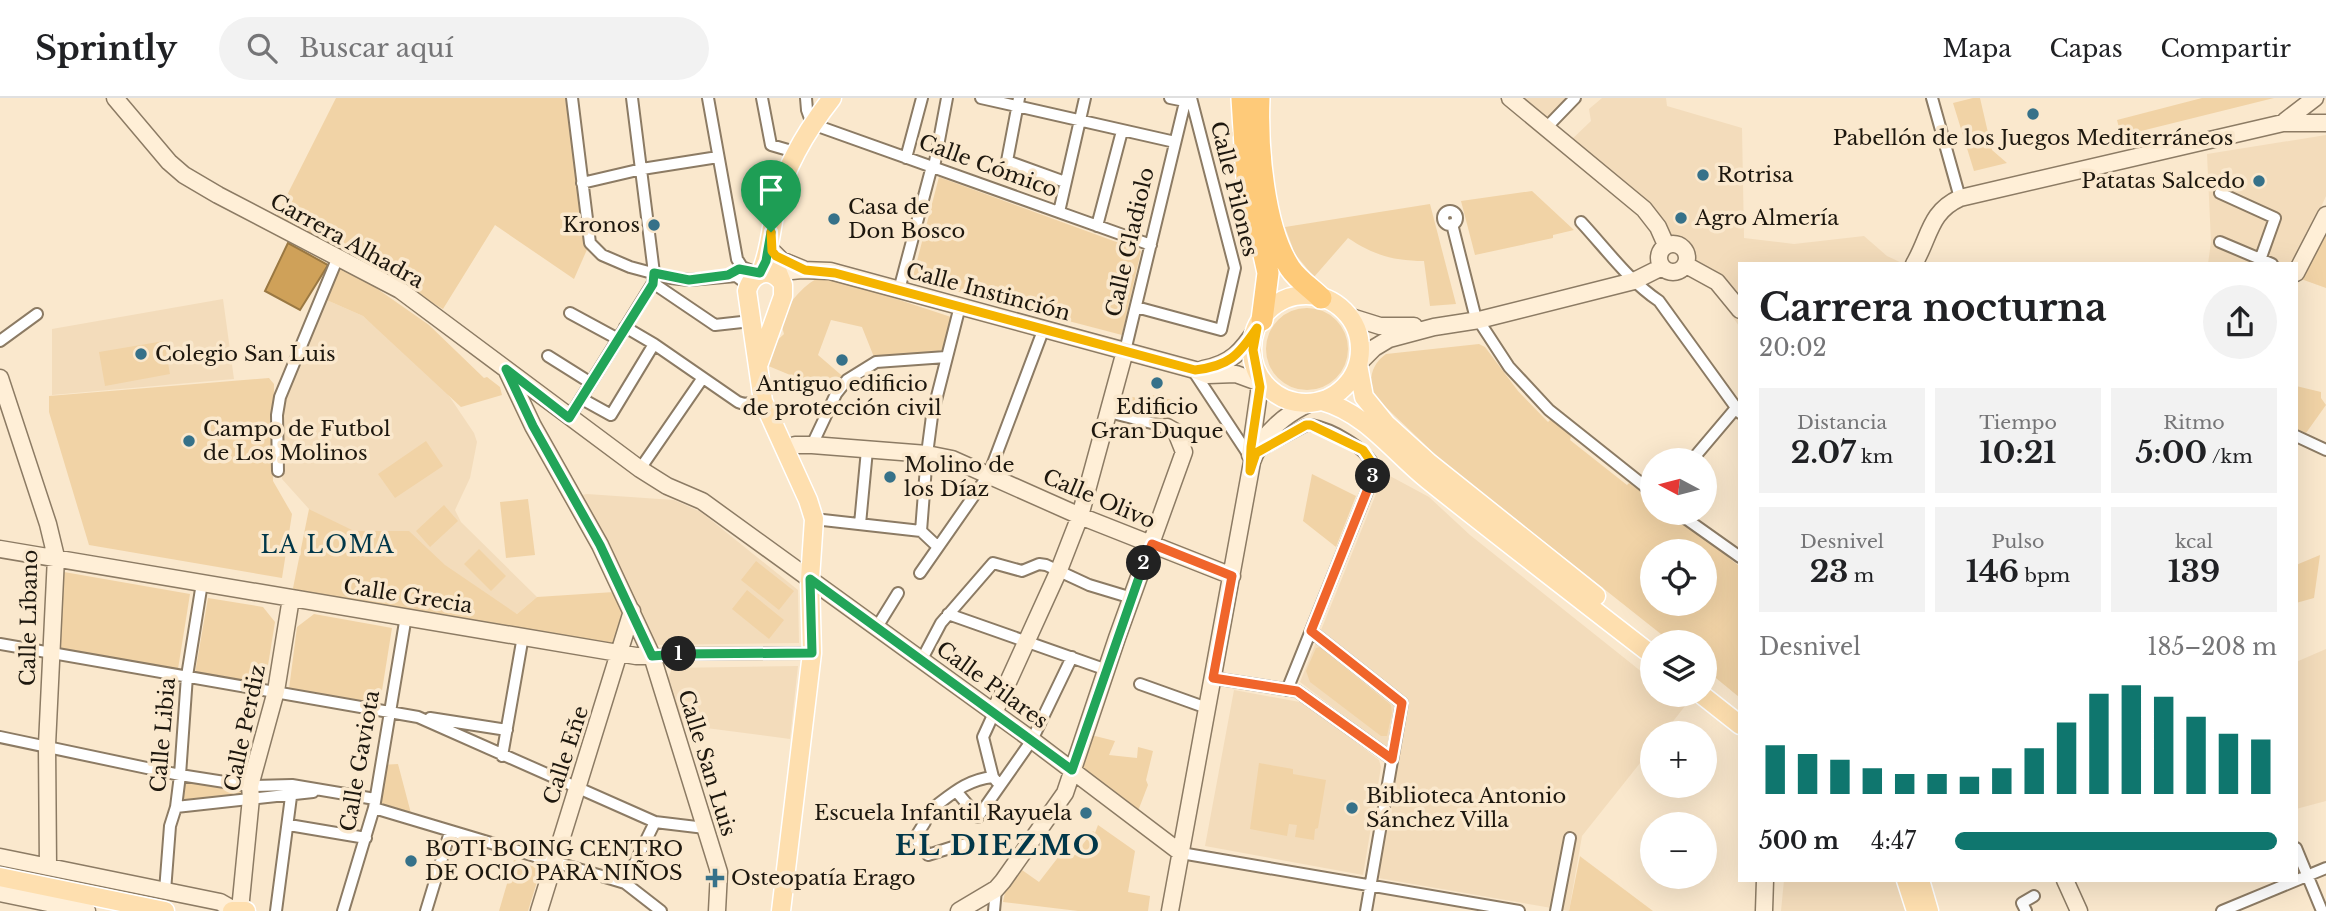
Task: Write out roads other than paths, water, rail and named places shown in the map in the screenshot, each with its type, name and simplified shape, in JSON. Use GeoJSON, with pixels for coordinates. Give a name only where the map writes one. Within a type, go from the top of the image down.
{"type":"FeatureCollection","features":[{"type":"Feature","properties":{"kind":"highway"},"geometry":{"type":"LineString","coordinates":[[1242,98],[1247,178],[1268,273],[1259,324]]}},
{"type":"Feature","properties":{"kind":"highway"},"geometry":{"type":"LineString","coordinates":[[1259,98],[1258,129],[1263,178],[1277,240],[1291,269],[1321,298]]}},
{"type":"Feature","properties":{"kind":"main road"},"geometry":{"type":"LineString","coordinates":[[748,296],[754,306],[763,309],[775,307],[766,261],[780,188],[795,152],[832,98]]}},
{"type":"Feature","properties":{"kind":"main road"},"geometry":{"type":"LineString","coordinates":[[771,232],[772,251],[758,365],[762,401],[808,500],[814,519],[810,579],[812,653],[780,911]]}},
{"type":"Feature","properties":{"kind":"main road"},"geometry":{"type":"LineString","coordinates":[[758,365],[748,296],[750,281],[769,280]]}},
{"type":"Feature","properties":{"kind":"main road"},"geometry":{"type":"LineString","coordinates":[[1640,632],[1437,469],[1394,431],[1364,397],[1358,365],[1358,336],[1348,316],[1338,306],[1321,298],[1302,296],[1288,299],[1275,306],[1259,324],[1253,350],[1262,381],[1284,398],[1343,407],[1357,415],[1426,479],[1640,646]]}},
{"type":"Feature","properties":{"kind":"main road"},"geometry":{"type":"LineString","coordinates":[[1316,402],[1344,387],[1358,365]]}},
{"type":"Feature","properties":{"kind":"main road"},"geometry":{"type":"LineString","coordinates":[[1717,693],[1738,709]]}},
{"type":"Feature","properties":{"kind":"main road"},"geometry":{"type":"LineString","coordinates":[[1717,707],[1738,723]]}},
{"type":"Feature","properties":{"kind":"main road"},"geometry":{"type":"LineString","coordinates":[[774,911],[784,836],[792,822]]}},
{"type":"Feature","properties":{"kind":"main road"},"geometry":{"type":"LineString","coordinates":[[788,911],[797,838],[792,822]]}},
{"type":"Feature","properties":{"kind":"main road"},"geometry":{"type":"LineString","coordinates":[[0,877],[166,911]]}},
{"type":"Feature","properties":{"kind":"main road"},"geometry":{"type":"LineString","coordinates":[[1907,882],[1916,911]]}},
{"type":"Feature","properties":{"kind":"main road"},"geometry":{"type":"LineString","coordinates":[[1921,882],[1928,911]]}},
{"type":"Feature","properties":{"kind":"street","name":"Carrera Alhadra"},"geometry":{"type":"LineString","coordinates":[[115,98],[169,162],[184,175],[400,290],[640,469],[667,486],[702,501],[810,579]]}},
{"type":"Feature","properties":{"kind":"street"},"geometry":{"type":"LineString","coordinates":[[572,98],[590,243],[602,255],[653,278],[715,325],[751,321]]}},
{"type":"Feature","properties":{"kind":"street"},"geometry":{"type":"LineString","coordinates":[[569,418],[653,278],[632,98]]}},
{"type":"Feature","properties":{"kind":"street"},"geometry":{"type":"LineString","coordinates":[[708,98],[737,259],[769,280]]}},
{"type":"Feature","properties":{"kind":"street"},"geometry":{"type":"LineString","coordinates":[[762,98],[771,145],[795,152]]}},
{"type":"Feature","properties":{"kind":"street"},"geometry":{"type":"LineString","coordinates":[[806,98],[812,124]]}},
{"type":"Feature","properties":{"kind":"street"},"geometry":{"type":"LineString","coordinates":[[906,158],[922,98]]}},
{"type":"Feature","properties":{"kind":"street"},"geometry":{"type":"LineString","coordinates":[[899,290],[933,167],[947,98]]}},
{"type":"Feature","properties":{"kind":"street"},"geometry":{"type":"LineString","coordinates":[[981,98],[1018,102],[1080,121],[1175,142]]}},
{"type":"Feature","properties":{"kind":"street"},"geometry":{"type":"LineString","coordinates":[[1059,212],[1085,98]]}},
{"type":"Feature","properties":{"kind":"street"},"geometry":{"type":"LineString","coordinates":[[1170,98],[1187,99]]}},
{"type":"Feature","properties":{"kind":"street"},"geometry":{"type":"LineString","coordinates":[[1510,98],[1644,209],[1658,227],[1666,245]]}},
{"type":"Feature","properties":{"kind":"street"},"geometry":{"type":"LineString","coordinates":[[1546,128],[1575,98]]}},
{"type":"Feature","properties":{"kind":"street"},"geometry":{"type":"LineString","coordinates":[[1932,98],[1961,198]]}},
{"type":"Feature","properties":{"kind":"street"},"geometry":{"type":"LineString","coordinates":[[2283,123],[2315,98]]}},
{"type":"Feature","properties":{"kind":"street"},"geometry":{"type":"LineString","coordinates":[[2321,98],[2326,116]]}},
{"type":"Feature","properties":{"kind":"street","name":"Calle Gladiolo"},"geometry":{"type":"LineString","coordinates":[[994,713],[1059,570],[1080,516],[1125,351],[1187,99]]}},
{"type":"Feature","properties":{"kind":"street","name":"Calle Pilones"},"geometry":{"type":"LineString","coordinates":[[1136,307],[1221,330],[1235,268],[1187,99]]}},
{"type":"Feature","properties":{"kind":"street"},"geometry":{"type":"LineString","coordinates":[[1018,102],[1007,162],[1065,182]]}},
{"type":"Feature","properties":{"kind":"street"},"geometry":{"type":"LineString","coordinates":[[1915,262],[1939,212],[1947,204],[1961,198],[2283,123],[2326,123]]}},
{"type":"Feature","properties":{"kind":"street","name":"Calle Cómico"},"geometry":{"type":"LineString","coordinates":[[812,124],[1151,245]]}},
{"type":"Feature","properties":{"kind":"street"},"geometry":{"type":"LineString","coordinates":[[1097,226],[1122,131]]}},
{"type":"Feature","properties":{"kind":"street"},"geometry":{"type":"LineString","coordinates":[[583,183],[642,169],[718,157]]}},
{"type":"Feature","properties":{"kind":"street"},"geometry":{"type":"LineString","coordinates":[[2220,193],[2275,218],[2266,262],[2220,242]]}},
{"type":"Feature","properties":{"kind":"street"},"geometry":{"type":"LineString","coordinates":[[2298,269],[2326,215]]}},
{"type":"Feature","properties":{"kind":"street"},"geometry":{"type":"LineString","coordinates":[[1581,222],[1634,281],[1659,301],[1738,411],[1703,448]]}},
{"type":"Feature","properties":{"kind":"street"},"geometry":{"type":"LineString","coordinates":[[1452,224],[1475,315],[1509,367],[1549,410],[1640,482]]}},
{"type":"Feature","properties":{"kind":"street"},"geometry":{"type":"LineString","coordinates":[[1674,243],[1681,246],[1686,253],[1686,265],[1676,272],[1668,272],[1661,267],[1659,255],[1666,245],[1674,243]]}},
{"type":"Feature","properties":{"kind":"street","name":"Calle Instinción"},"geometry":{"type":"LineString","coordinates":[[772,251],[781,260],[809,271]]}},
{"type":"Feature","properties":{"kind":"street"},"geometry":{"type":"LineString","coordinates":[[278,471],[277,415],[280,397],[338,257]]}},
{"type":"Feature","properties":{"kind":"street"},"geometry":{"type":"LineString","coordinates":[[1686,265],[1717,282],[1738,308]]}},
{"type":"Feature","properties":{"kind":"street"},"geometry":{"type":"LineString","coordinates":[[1358,365],[1381,343],[1434,327],[1479,320],[1634,281],[1661,267]]}},
{"type":"Feature","properties":{"kind":"street"},"geometry":{"type":"LineString","coordinates":[[653,278],[684,280],[728,275],[736,270],[769,280],[796,282],[809,271]]}},
{"type":"Feature","properties":{"kind":"street","name":"Calle Instinción"},"geometry":{"type":"LineString","coordinates":[[769,280],[809,271],[830,271],[1208,375],[1236,374],[1262,381]]}},
{"type":"Feature","properties":{"kind":"street"},"geometry":{"type":"LineString","coordinates":[[728,275],[742,280],[748,296]]}},
{"type":"Feature","properties":{"kind":"street"},"geometry":{"type":"LineString","coordinates":[[921,531],[932,416],[960,306]]}},
{"type":"Feature","properties":{"kind":"street"},"geometry":{"type":"LineString","coordinates":[[570,313],[618,339]]}},
{"type":"Feature","properties":{"kind":"street"},"geometry":{"type":"LineString","coordinates":[[0,341],[37,314]]}},
{"type":"Feature","properties":{"kind":"street"},"geometry":{"type":"LineString","coordinates":[[1348,316],[1380,326],[1434,327]]}},
{"type":"Feature","properties":{"kind":"street","name":"Calle Instinción"},"geometry":{"type":"LineString","coordinates":[[1194,369],[1220,365],[1233,359],[1259,324]]}},
{"type":"Feature","properties":{"kind":"street"},"geometry":{"type":"LineString","coordinates":[[625,327],[738,402],[762,401]]}},
{"type":"Feature","properties":{"kind":"street"},"geometry":{"type":"LineString","coordinates":[[920,573],[989,474],[1044,328]]}},
{"type":"Feature","properties":{"kind":"street"},"geometry":{"type":"LineString","coordinates":[[582,399],[611,415],[654,344]]}},
{"type":"Feature","properties":{"kind":"street"},"geometry":{"type":"LineString","coordinates":[[548,356],[591,383]]}},
{"type":"Feature","properties":{"kind":"street"},"geometry":{"type":"LineString","coordinates":[[813,445],[836,394],[847,380],[876,362],[946,357]]}},
{"type":"Feature","properties":{"kind":"street","name":"Calle San Luis"},"geometry":{"type":"LineString","coordinates":[[506,369],[533,426],[600,545],[652,656],[719,872],[717,911]]}},
{"type":"Feature","properties":{"kind":"street"},"geometry":{"type":"LineString","coordinates":[[1194,369],[1252,460]]}},
{"type":"Feature","properties":{"kind":"street","name":"Calle Líbano"},"geometry":{"type":"LineString","coordinates":[[0,378],[48,524],[55,557],[47,745],[48,867]]}},
{"type":"Feature","properties":{"kind":"street"},"geometry":{"type":"LineString","coordinates":[[640,469],[702,379]]}},
{"type":"Feature","properties":{"kind":"street"},"geometry":{"type":"LineString","coordinates":[[1170,911],[1232,576],[1252,460],[1262,381]]}},
{"type":"Feature","properties":{"kind":"street"},"geometry":{"type":"LineString","coordinates":[[1252,460],[1277,423],[1316,402]]}},
{"type":"Feature","properties":{"kind":"street"},"geometry":{"type":"LineString","coordinates":[[959,911],[996,889],[1030,846],[1063,796],[1184,452],[1176,432],[1167,427],[1109,411]]}},
{"type":"Feature","properties":{"kind":"street"},"geometry":{"type":"LineString","coordinates":[[1252,460],[1306,425],[1311,425],[1359,447],[1374,466],[1370,484],[1311,631],[1292,691]]}},
{"type":"Feature","properties":{"kind":"street"},"geometry":{"type":"LineString","coordinates":[[2298,437],[2326,450]]}},
{"type":"Feature","properties":{"kind":"street","name":"Calle Olivo"},"geometry":{"type":"LineString","coordinates":[[785,449],[794,445],[813,445],[927,454],[952,459],[1080,516],[1232,576]]}},
{"type":"Feature","properties":{"kind":"street"},"geometry":{"type":"LineString","coordinates":[[860,524],[867,450]]}},
{"type":"Feature","properties":{"kind":"street"},"geometry":{"type":"LineString","coordinates":[[814,519],[921,531],[938,547]]}},
{"type":"Feature","properties":{"kind":"street"},"geometry":{"type":"LineString","coordinates":[[1695,525],[1738,556]]}},
{"type":"Feature","properties":{"kind":"street","name":"Calle Grecia"},"geometry":{"type":"LineString","coordinates":[[0,549],[620,653],[652,656],[812,653]]}},
{"type":"Feature","properties":{"kind":"street"},"geometry":{"type":"LineString","coordinates":[[922,659],[941,623],[993,564],[1022,571],[1043,564],[1089,585],[1132,598]]}},
{"type":"Feature","properties":{"kind":"street","name":"Calle Pilares"},"geometry":{"type":"LineString","coordinates":[[810,579],[1032,740],[1181,853]]}},
{"type":"Feature","properties":{"kind":"street","name":"Calle Libia"},"geometry":{"type":"LineString","coordinates":[[165,891],[170,826],[176,807],[180,775],[187,676],[202,583]]}},
{"type":"Feature","properties":{"kind":"street"},"geometry":{"type":"LineString","coordinates":[[877,627],[898,593]]}},
{"type":"Feature","properties":{"kind":"street","name":"Calle Perdiz"},"geometry":{"type":"LineString","coordinates":[[238,910],[250,792],[276,691],[291,598]]}},
{"type":"Feature","properties":{"kind":"street","name":"Calle Eñe"},"geometry":{"type":"LineString","coordinates":[[539,911],[632,611]]}},
{"type":"Feature","properties":{"kind":"street"},"geometry":{"type":"LineString","coordinates":[[948,614],[1107,670]]}},
{"type":"Feature","properties":{"kind":"street","name":"Calle Gaviota"},"geometry":{"type":"LineString","coordinates":[[343,911],[374,804],[406,616]]}},
{"type":"Feature","properties":{"kind":"street"},"geometry":{"type":"LineString","coordinates":[[1311,631],[1402,703],[1366,911]]}},
{"type":"Feature","properties":{"kind":"street"},"geometry":{"type":"LineString","coordinates":[[502,756],[523,636]]}},
{"type":"Feature","properties":{"kind":"street"},"geometry":{"type":"LineString","coordinates":[[0,645],[507,730]]}},
{"type":"Feature","properties":{"kind":"street"},"geometry":{"type":"LineString","coordinates":[[956,791],[978,817],[996,781],[1032,740],[1072,657]]}},
{"type":"Feature","properties":{"kind":"street"},"geometry":{"type":"LineString","coordinates":[[1213,678],[1292,691],[1392,759]]}},
{"type":"Feature","properties":{"kind":"street"},"geometry":{"type":"LineString","coordinates":[[1140,684],[1208,708]]}},
{"type":"Feature","properties":{"kind":"street"},"geometry":{"type":"LineString","coordinates":[[994,713],[983,737],[996,781]]}},
{"type":"Feature","properties":{"kind":"street"},"geometry":{"type":"LineString","coordinates":[[418,717],[655,822],[705,828]]}},
{"type":"Feature","properties":{"kind":"street"},"geometry":{"type":"LineString","coordinates":[[0,737],[47,745],[250,792]]}},
{"type":"Feature","properties":{"kind":"street"},"geometry":{"type":"LineString","coordinates":[[970,844],[928,855],[915,838],[925,822],[926,813],[956,791],[975,779],[996,781]]}},
{"type":"Feature","properties":{"kind":"street"},"geometry":{"type":"LineString","coordinates":[[276,911],[292,790]]}},
{"type":"Feature","properties":{"kind":"street"},"geometry":{"type":"LineString","coordinates":[[176,807],[250,792],[324,790],[374,804],[450,832],[625,883],[661,911]]}},
{"type":"Feature","properties":{"kind":"street"},"geometry":{"type":"LineString","coordinates":[[625,883],[655,822]]}},
{"type":"Feature","properties":{"kind":"street"},"geometry":{"type":"LineString","coordinates":[[289,825],[366,838]]}},
{"type":"Feature","properties":{"kind":"street"},"geometry":{"type":"LineString","coordinates":[[426,911],[450,832]]}},
{"type":"Feature","properties":{"kind":"street"},"geometry":{"type":"LineString","coordinates":[[1556,911],[1570,838]]}},
{"type":"Feature","properties":{"kind":"street"},"geometry":{"type":"LineString","coordinates":[[1181,853],[1518,911]]}},
{"type":"Feature","properties":{"kind":"street"},"geometry":{"type":"LineString","coordinates":[[2298,853],[2322,911]]}},
{"type":"Feature","properties":{"kind":"street"},"geometry":{"type":"LineString","coordinates":[[0,858],[220,902],[238,910]]}},
{"type":"Feature","properties":{"kind":"street"},"geometry":{"type":"LineString","coordinates":[[2298,880],[2326,868]]}},
{"type":"Feature","properties":{"kind":"street"},"geometry":{"type":"LineString","coordinates":[[1764,911],[1765,882]]}},
{"type":"Feature","properties":{"kind":"street"},"geometry":{"type":"LineString","coordinates":[[2067,882],[2079,911]]}},
{"type":"Feature","properties":{"kind":"street"},"geometry":{"type":"LineString","coordinates":[[2222,911],[2293,882]]}},
{"type":"Feature","properties":{"kind":"street"},"geometry":{"type":"LineString","coordinates":[[994,911],[996,889]]}},
{"type":"Feature","properties":{"kind":"street"},"geometry":{"type":"LineString","coordinates":[[0,893],[37,906],[87,911]]}},
{"type":"Feature","properties":{"kind":"street"},"geometry":{"type":"LineString","coordinates":[[2026,911],[2022,903],[2034,896]]}},
{"type":"Feature","properties":{"kind":"place","name":"Pabellón de los Juegos Mediterráneos"},"geometry":{"type":"Point","coordinates":[2033,114]}},
{"type":"Feature","properties":{"kind":"place","name":"Rotrisa"},"geometry":{"type":"Point","coordinates":[1703,175]}},
{"type":"Feature","properties":{"kind":"place","name":"Patatas Salcedo"},"geometry":{"type":"Point","coordinates":[2259,181]}},
{"type":"Feature","properties":{"kind":"place","name":"Agro Almería"},"geometry":{"type":"Point","coordinates":[1681,218]}},
{"type":"Feature","properties":{"kind":"place","name":"Casa de Don Bosco"},"geometry":{"type":"Point","coordinates":[834,219]}},
{"type":"Feature","properties":{"kind":"place","name":"Kronos"},"geometry":{"type":"Point","coordinates":[654,225]}},
{"type":"Feature","properties":{"kind":"place","name":"Colegio San Luis"},"geometry":{"type":"Point","coordinates":[141,354]}},
{"type":"Feature","properties":{"kind":"place","name":"Antiguo edificio de protección civil"},"geometry":{"type":"Point","coordinates":[842,360]}},
{"type":"Feature","properties":{"kind":"place","name":"Edificio Gran Duque"},"geometry":{"type":"Point","coordinates":[1157,383]}},
{"type":"Feature","properties":{"kind":"place","name":"Campo de Futbol de Los Molinos"},"geometry":{"type":"Point","coordinates":[189,441]}},
{"type":"Feature","properties":{"kind":"place","name":"Molino de los Díaz"},"geometry":{"type":"Point","coordinates":[890,477]}},
{"type":"Feature","properties":{"kind":"place","name":"Biblioteca Antonio Sánchez Villa"},"geometry":{"type":"Point","coordinates":[1352,808]}},
{"type":"Feature","properties":{"kind":"place","name":"Escuela Infantil Rayuela"},"geometry":{"type":"Point","coordinates":[1086,813]}},
{"type":"Feature","properties":{"kind":"place","name":"BOTI BOING CENTRO DE OCIO PARA NIÑOS"},"geometry":{"type":"Point","coordinates":[411,861]}},
{"type":"Feature","properties":{"kind":"place","name":"Osteopatía Erago"},"geometry":{"type":"Point","coordinates":[715,878]}},
{"type":"Feature","properties":{"kind":"district","name":"LA LOMA"},"geometry":{"type":"Point","coordinates":[328,545]}},
{"type":"Feature","properties":{"kind":"district","name":"EL DIEZMO"},"geometry":{"type":"Point","coordinates":[998,845]}}]}
